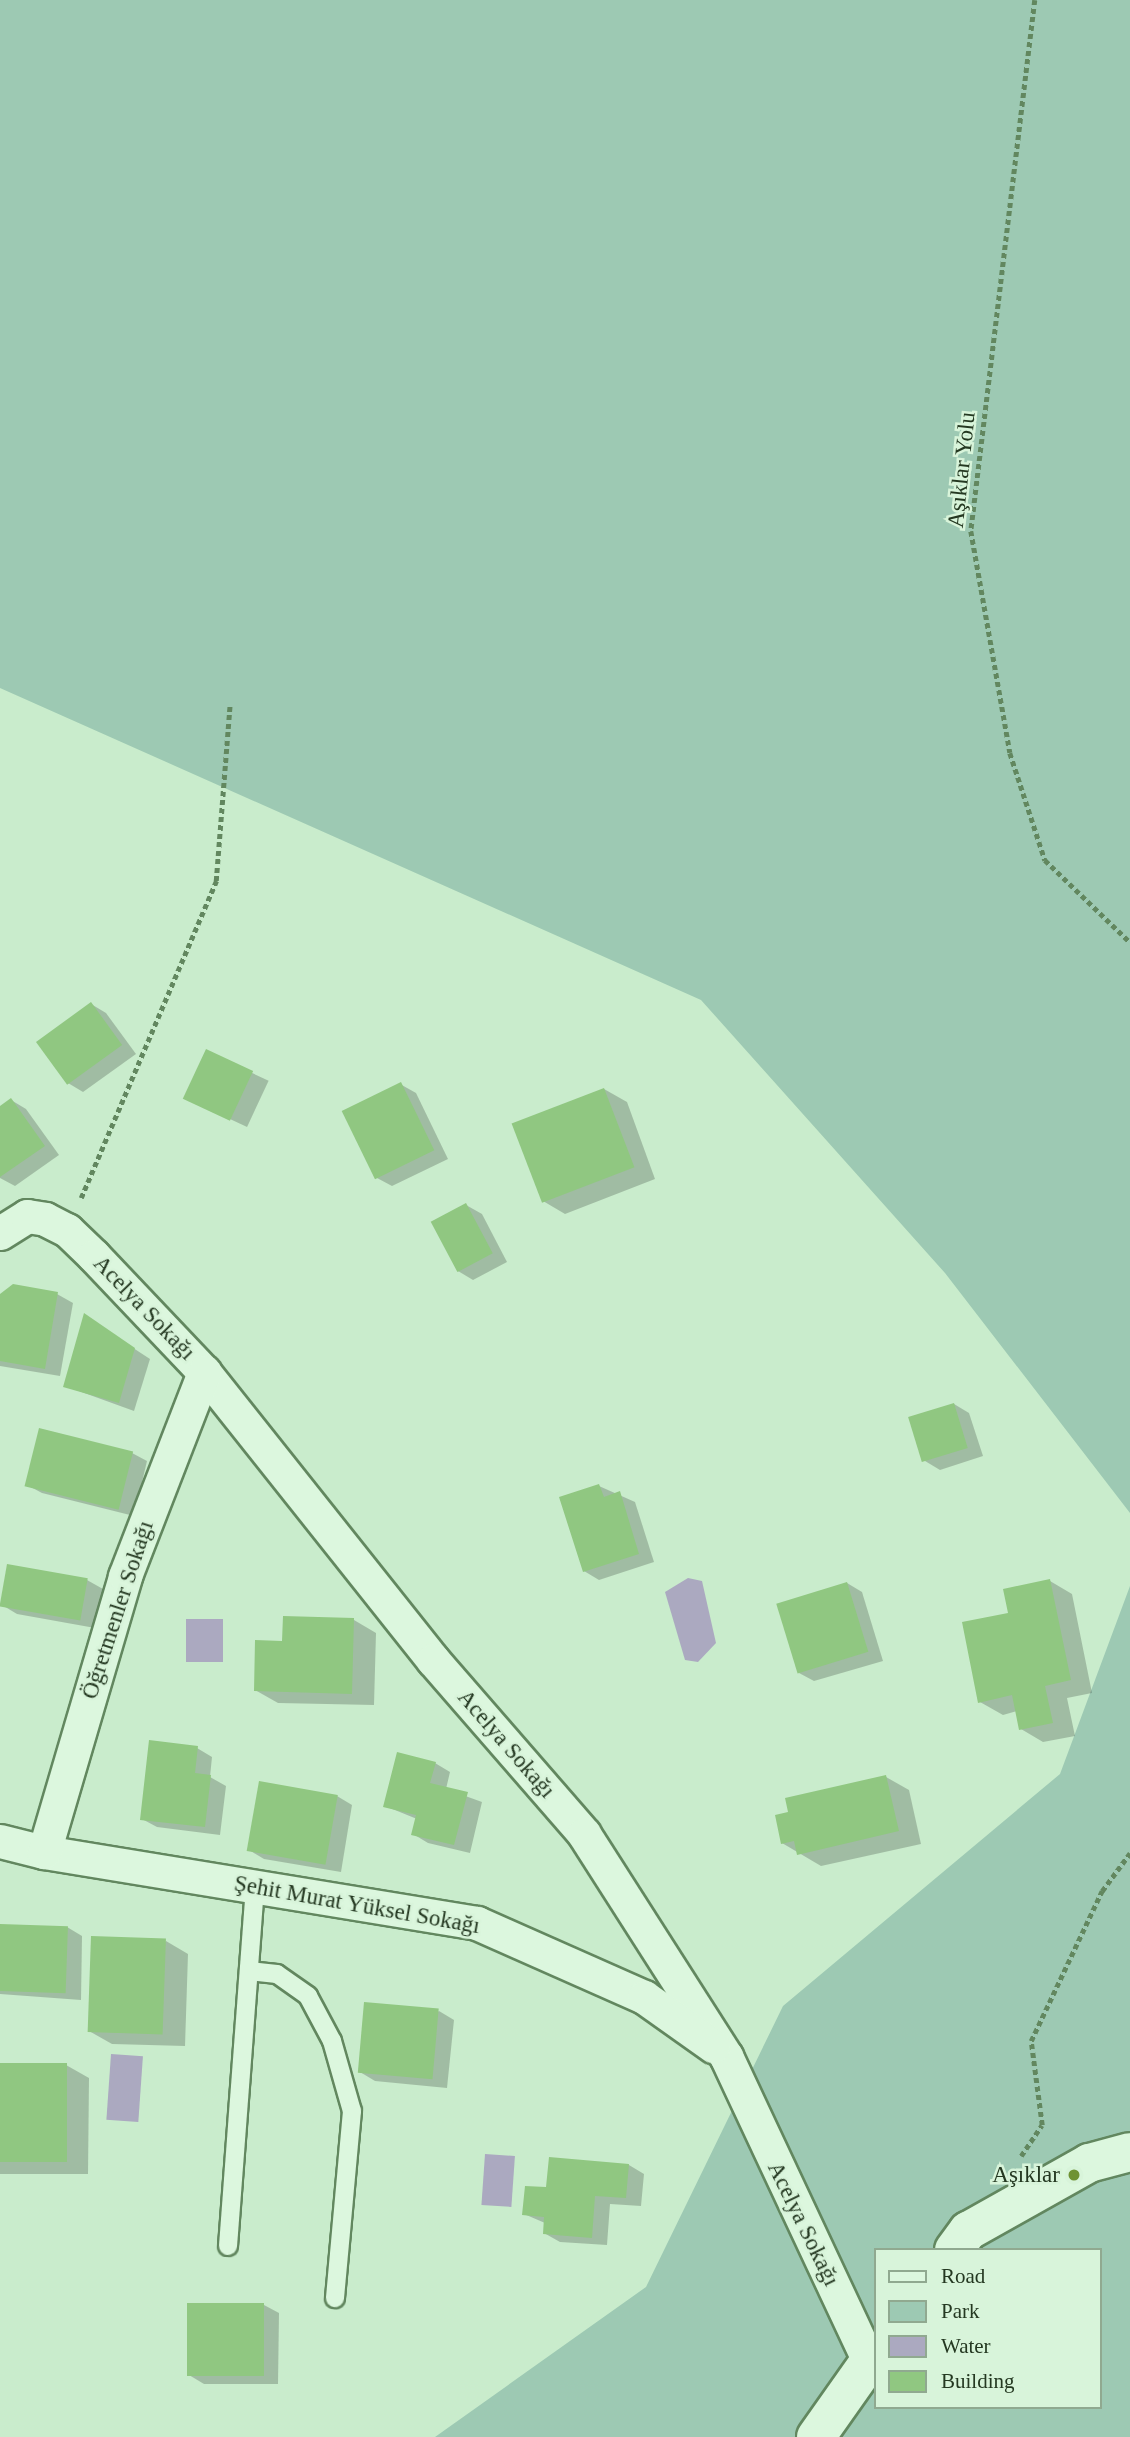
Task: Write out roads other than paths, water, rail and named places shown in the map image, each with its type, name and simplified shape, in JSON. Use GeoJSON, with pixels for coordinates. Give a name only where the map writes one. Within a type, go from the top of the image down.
{"type":"FeatureCollection","features":[{"type":"Feature","properties":{"kind":"street","name":"Acelya Sokağı"},"geometry":{"type":"LineString","coordinates":[[14,1224],[67,1230],[204,1372],[433,1660],[584,1834],[726,2056],[872,2356]]}},
{"type":"Feature","properties":{"kind":"street","name":"Öğretmenler Sokağı"},"geometry":{"type":"LineString","coordinates":[[44,1852],[125,1576],[204,1372]]}},
{"type":"Feature","properties":{"kind":"street","name":"Şehit Murat Yüksel Sokağı"},"geometry":{"type":"LineString","coordinates":[[0,1841],[44,1852],[477,1923],[644,1997],[726,2056]]}},
{"type":"Feature","properties":{"kind":"street"},"geometry":{"type":"LineString","coordinates":[[955,2248],[968,2231],[1077,2170],[1130,2152]]}},
{"type":"Feature","properties":{"kind":"street"},"geometry":{"type":"LineString","coordinates":[[816,2437],[872,2356]]}},
{"type":"Feature","properties":{"kind":"lane"},"geometry":{"type":"LineString","coordinates":[[228,2246],[255,1886]]}},
{"type":"Feature","properties":{"kind":"lane"},"geometry":{"type":"LineString","coordinates":[[249,1971],[277,1975],[308,1996],[332,2041],[352,2111],[335,2298]]}},
{"type":"Feature","properties":{"kind":"water"},"geometry":{"type":"Polygon","coordinates":[[[688,1578],[702,1581],[716,1643],[698,1662],[685,1660],[665,1592],[688,1578]]]}},
{"type":"Feature","properties":{"kind":"water"},"geometry":{"type":"Polygon","coordinates":[[[186,1619],[223,1619],[223,1662],[186,1662],[186,1619]]]}},
{"type":"Feature","properties":{"kind":"water"},"geometry":{"type":"Polygon","coordinates":[[[111,2054],[143,2056],[138,2122],[106,2120],[111,2054]]]}},
{"type":"Feature","properties":{"kind":"water"},"geometry":{"type":"Polygon","coordinates":[[[485,2154],[515,2156],[511,2207],[481,2205],[485,2154]]]}},
{"type":"Feature","properties":{"kind":"place","name":"Aşıklar"},"geometry":{"type":"Point","coordinates":[1074,2175]}}]}
